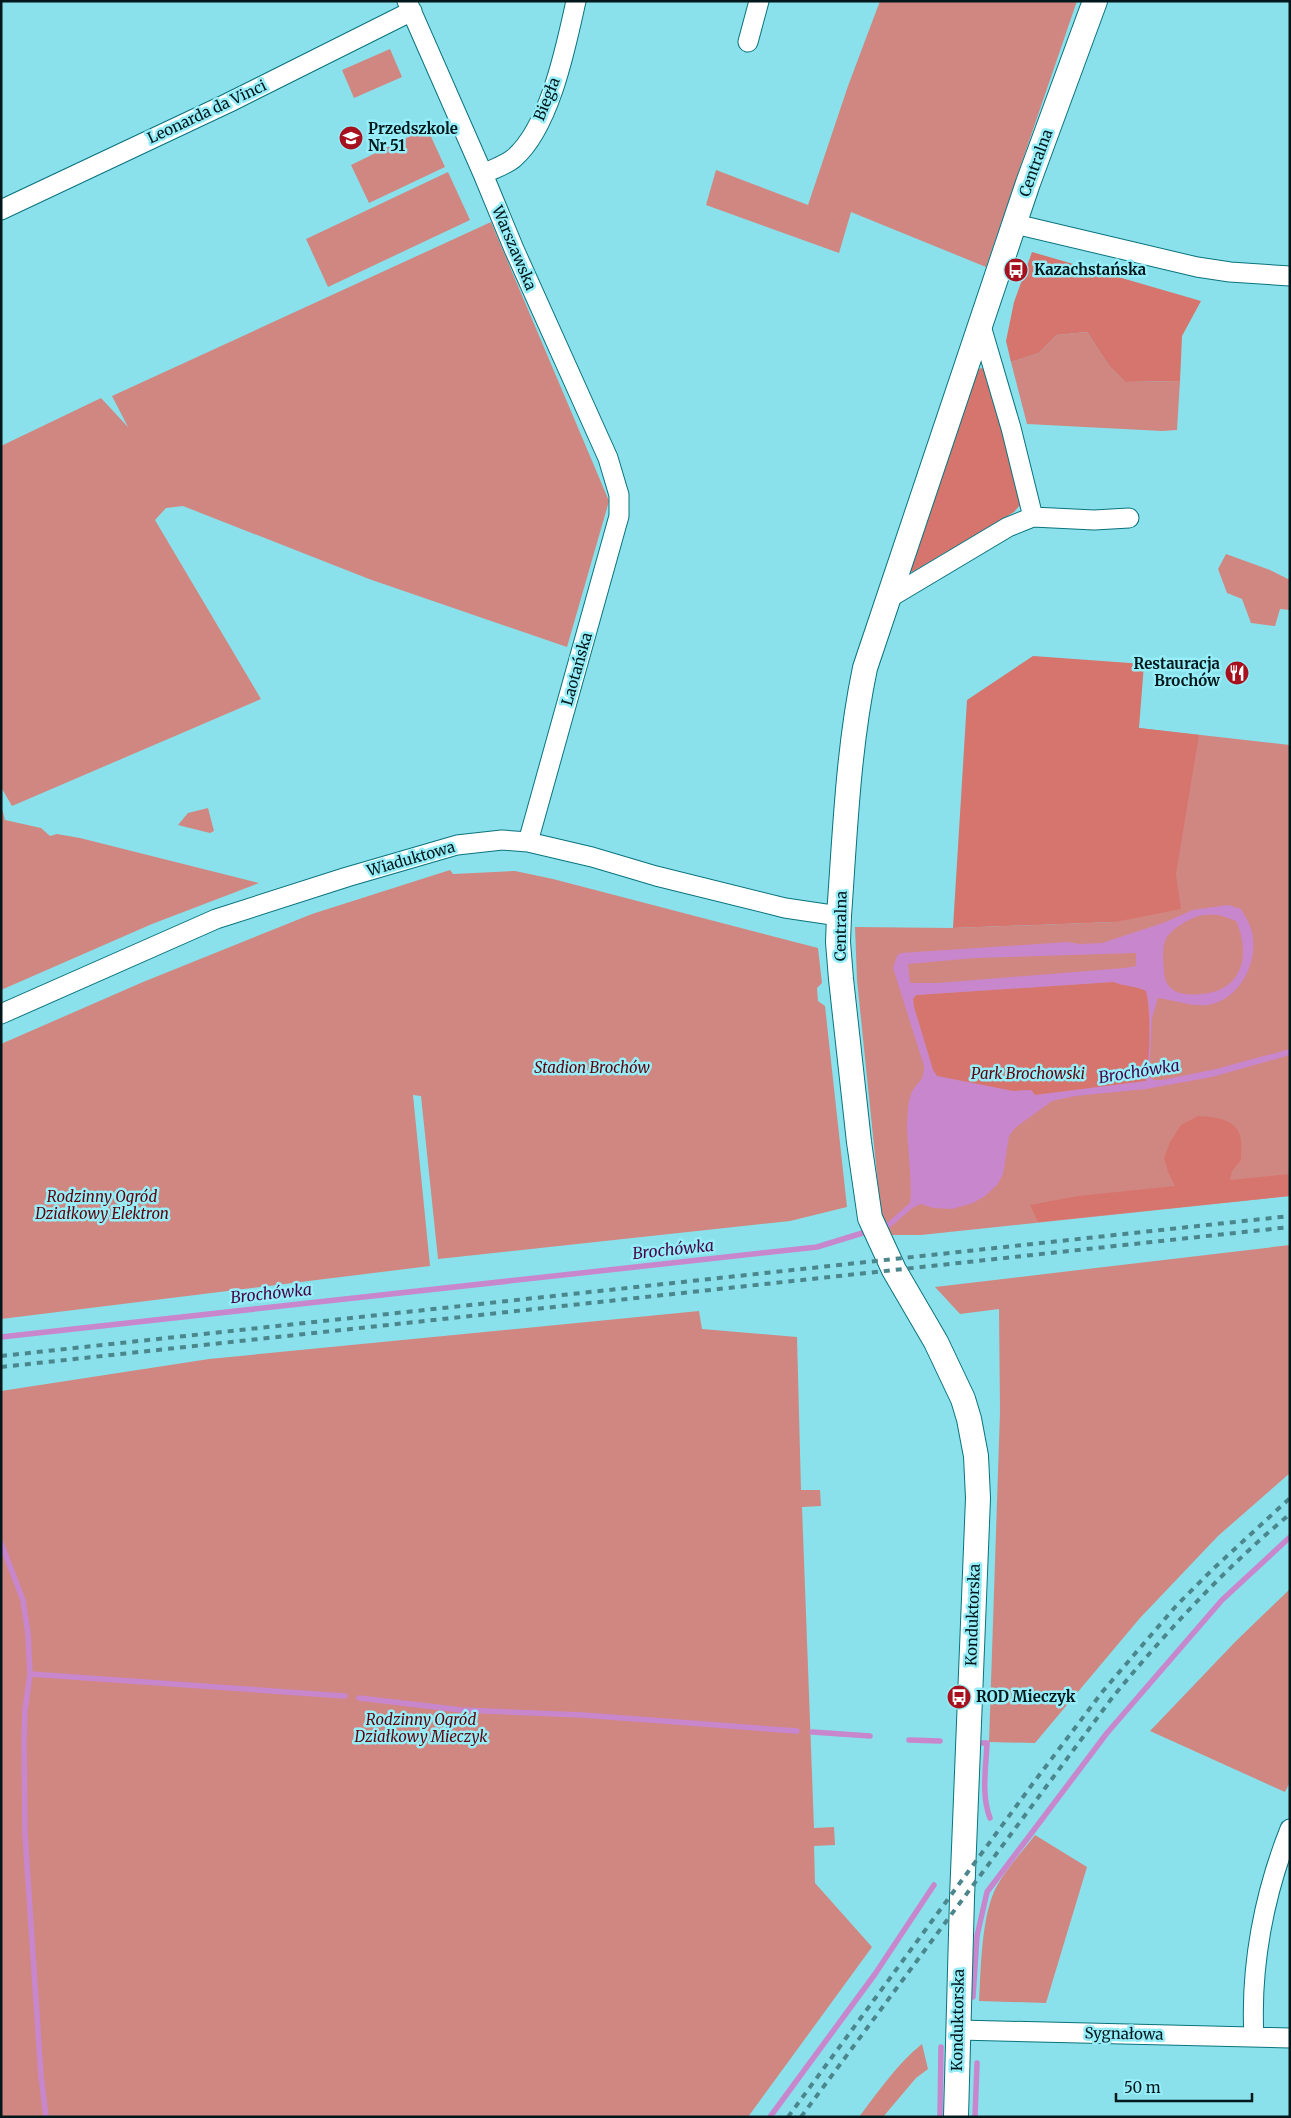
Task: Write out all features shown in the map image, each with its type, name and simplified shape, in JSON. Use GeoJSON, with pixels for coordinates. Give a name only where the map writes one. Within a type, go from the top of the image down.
{"type":"FeatureCollection","features":[{"type":"Feature","properties":{"kind":"street","name":"Biegła"},"geometry":{"type":"LineString","coordinates":[[483,174],[513,159],[526,144],[539,122],[552,92],[576,1]]}},
{"type":"Feature","properties":{"kind":"street"},"geometry":{"type":"LineString","coordinates":[[748,42],[759,1]]}},
{"type":"Feature","properties":{"kind":"street","name":"Centralna"},"geometry":{"type":"LineString","coordinates":[[883,1248],[870,1218],[860,1150],[840,978],[838,942],[857,707],[865,668],[1015,224],[1095,1]]}},
{"type":"Feature","properties":{"kind":"street","name":"Warszawska"},"geometry":{"type":"LineString","coordinates":[[409,6],[518,258],[608,458],[619,495]]}},
{"type":"Feature","properties":{"kind":"street","name":"Leonarda da Vinci"},"geometry":{"type":"LineString","coordinates":[[1,210],[235,100],[409,6]]}},
{"type":"Feature","properties":{"kind":"street"},"geometry":{"type":"LineString","coordinates":[[1015,224],[1197,267],[1230,272],[1290,276]]}},
{"type":"Feature","properties":{"kind":"street"},"geometry":{"type":"LineString","coordinates":[[981,326],[1011,428],[1033,517]]}},
{"type":"Feature","properties":{"kind":"street","name":"Laotańska"},"geometry":{"type":"LineString","coordinates":[[528,842],[619,516],[619,495]]}},
{"type":"Feature","properties":{"kind":"street"},"geometry":{"type":"LineString","coordinates":[[889,598],[1008,527],[1033,517],[1094,520],[1129,518]]}},
{"type":"Feature","properties":{"kind":"street","name":"Wiaduktowa"},"geometry":{"type":"LineString","coordinates":[[1,1014],[216,920],[294,894],[457,845],[502,840],[528,842],[785,908],[839,916]]}},
{"type":"Feature","properties":{"kind":"street","name":"Konduktorska"},"geometry":{"type":"LineString","coordinates":[[883,1248],[954,1377],[969,1419],[976,1456],[978,1498],[956,2117]]}},
{"type":"Feature","properties":{"kind":"street"},"geometry":{"type":"LineString","coordinates":[[1254,2037],[1254,1995],[1264,1920],[1280,1854],[1290,1829]]}},
{"type":"Feature","properties":{"kind":"street","name":"Sygnałowa"},"geometry":{"type":"LineString","coordinates":[[958,2030],[1290,2038]]}},
{"type":"Feature","properties":{"kind":"green space"},"geometry":{"type":"Polygon","coordinates":[[[880,1],[1077,1],[986,267],[851,212],[839,253],[706,205],[716,170],[808,205],[848,86],[880,1]]]}},
{"type":"Feature","properties":{"kind":"green space"},"geometry":{"type":"Polygon","coordinates":[[[390,49],[402,77],[354,98],[342,70],[390,49]]]}},
{"type":"Feature","properties":{"kind":"green space"},"geometry":{"type":"Polygon","coordinates":[[[427,128],[445,167],[369,203],[351,165],[427,128]]]}},
{"type":"Feature","properties":{"kind":"green space"},"geometry":{"type":"Polygon","coordinates":[[[448,172],[470,220],[328,287],[306,239],[448,172]]]}},
{"type":"Feature","properties":{"kind":"green space"},"geometry":{"type":"Polygon","coordinates":[[[491,222],[609,501],[567,647],[369,579],[183,506],[166,508],[155,520],[261,699],[12,806],[1,787],[1,446],[101,398],[128,427],[112,396],[491,222]]]}},
{"type":"Feature","properties":{"kind":"green space"},"geometry":{"type":"Polygon","coordinates":[[[1032,252],[1201,301],[1182,336],[1180,381],[1125,382],[1109,366],[1087,332],[1057,335],[1039,353],[1011,362],[1006,341],[1014,302],[1032,252]]]}},
{"type":"Feature","properties":{"kind":"green space"},"geometry":{"type":"Polygon","coordinates":[[[1087,332],[1109,366],[1125,382],[1180,381],[1177,430],[1162,431],[1027,424],[1011,362],[1039,353],[1057,335],[1087,332]]]}},
{"type":"Feature","properties":{"kind":"green space"},"geometry":{"type":"Polygon","coordinates":[[[982,368],[986,372],[1021,504],[1014,512],[912,572],[910,571],[976,370],[982,368]]]}},
{"type":"Feature","properties":{"kind":"green space"},"geometry":{"type":"Polygon","coordinates":[[[1226,554],[1270,570],[1290,580],[1290,610],[1280,609],[1275,626],[1251,623],[1242,599],[1227,593],[1218,569],[1226,554]]]}},
{"type":"Feature","properties":{"kind":"green space"},"geometry":{"type":"Polygon","coordinates":[[[1033,656],[1144,664],[1139,728],[1199,735],[1176,874],[1181,909],[1115,922],[953,928],[967,700],[1033,656]]]}},
{"type":"Feature","properties":{"kind":"green space","name":"Park Brochowski"},"geometry":{"type":"Polygon","coordinates":[[[1139,728],[1290,745],[1290,1196],[921,1235],[886,1235],[880,1221],[880,1204],[857,980],[855,927],[953,928],[1115,922],[1139,728]]]}},
{"type":"Feature","properties":{"kind":"green space"},"geometry":{"type":"Polygon","coordinates":[[[1,805],[5,820],[41,828],[50,836],[57,834],[80,838],[259,883],[152,924],[1,990],[1,805]]]}},
{"type":"Feature","properties":{"kind":"green space"},"geometry":{"type":"Polygon","coordinates":[[[208,808],[214,831],[210,833],[178,825],[188,813],[208,808]]]}},
{"type":"Feature","properties":{"kind":"green space"},"geometry":{"type":"Polygon","coordinates":[[[450,870],[453,874],[515,871],[553,879],[818,948],[822,983],[817,988],[818,1001],[825,1006],[847,1207],[790,1221],[438,1259],[421,1096],[413,1095],[430,1266],[1,1319],[1,1044],[143,982],[312,914],[450,870]]]}},
{"type":"Feature","properties":{"kind":"green space"},"geometry":{"type":"Polygon","coordinates":[[[1113,982],[1146,991],[1149,1063],[1146,1081],[1035,1095],[1031,1090],[1013,1091],[937,1076],[933,1070],[913,999],[916,995],[1113,982]]]}},
{"type":"Feature","properties":{"kind":"green space"},"geometry":{"type":"Polygon","coordinates":[[[1198,1116],[1217,1118],[1228,1122],[1237,1129],[1240,1135],[1241,1160],[1232,1171],[1230,1180],[1290,1174],[1290,1196],[1038,1222],[1030,1205],[1078,1196],[1175,1186],[1164,1158],[1170,1142],[1181,1125],[1198,1116]]]}},
{"type":"Feature","properties":{"kind":"green space"},"geometry":{"type":"Polygon","coordinates":[[[1290,1245],[1290,1473],[1218,1536],[1140,1618],[1035,1743],[989,1742],[1000,1412],[999,1309],[960,1314],[935,1287],[1290,1245]]]}},
{"type":"Feature","properties":{"kind":"green space","name":"Rodzinny Ogród Działkowy Mieczyk"},"geometry":{"type":"Polygon","coordinates":[[[699,1311],[702,1329],[797,1337],[801,1490],[820,1490],[821,1506],[802,1507],[814,1828],[834,1827],[835,1845],[814,1846],[815,1883],[872,1947],[748,2117],[1,2117],[1,1391],[209,1359],[699,1311]]]}},
{"type":"Feature","properties":{"kind":"green space"},"geometry":{"type":"Polygon","coordinates":[[[1290,1589],[1290,1782],[1285,1792],[1150,1731],[1236,1641],[1290,1589]]]}},
{"type":"Feature","properties":{"kind":"green space"},"geometry":{"type":"Polygon","coordinates":[[[1035,1835],[1087,1867],[1046,2003],[979,2001],[981,1957],[985,1925],[992,1896],[1006,1871],[1035,1835]]]}},
{"type":"Feature","properties":{"kind":"green space"},"geometry":{"type":"Polygon","coordinates":[[[922,2044],[928,2069],[916,2078],[883,2117],[859,2117],[896,2069],[922,2044]]]}},
{"type":"Feature","properties":{"kind":"shaded area"},"geometry":{"type":"Polygon","coordinates":[[[1228,905],[1241,909],[1249,924],[1253,938],[1251,963],[1239,986],[1220,1001],[1208,1005],[1196,1005],[1158,998],[1152,1018],[1149,1077],[1154,1080],[1162,1080],[1216,1069],[1290,1049],[1290,1055],[1212,1077],[1146,1089],[1075,1096],[1052,1101],[1015,1128],[1009,1136],[1003,1174],[997,1185],[985,1196],[973,1203],[952,1209],[933,1208],[921,1204],[912,1208],[909,1206],[911,1192],[907,1126],[908,1109],[910,1096],[922,1078],[924,1066],[893,968],[897,956],[901,953],[1067,942],[1080,944],[1102,943],[1163,923],[1193,910],[1228,905]],[[1202,915],[1192,918],[1175,929],[1166,939],[1163,953],[1164,976],[1168,984],[1175,991],[1191,995],[1215,991],[1226,986],[1240,969],[1243,958],[1241,933],[1236,921],[1219,915],[1202,915]],[[1136,953],[975,958],[908,964],[910,983],[938,983],[1136,966],[1136,953]],[[1113,982],[916,995],[913,999],[914,1007],[933,1070],[937,1076],[1013,1091],[1031,1090],[1035,1095],[1146,1081],[1150,1033],[1148,1001],[1146,991],[1142,989],[1113,982]]]}},
{"type":"Feature","properties":{"kind":"waterway","name":"Brochówka"},"geometry":{"type":"LineString","coordinates":[[881,1228],[890,1224],[915,1202]]}},
{"type":"Feature","properties":{"kind":"waterway","name":"Brochówka"},"geometry":{"type":"LineString","coordinates":[[1,1337],[817,1247],[869,1231]]}},
{"type":"Feature","properties":{"kind":"waterway"},"geometry":{"type":"LineString","coordinates":[[973,1997],[977,1936],[987,1892],[1107,1733],[1222,1600],[1290,1537]]}},
{"type":"Feature","properties":{"kind":"waterway"},"geometry":{"type":"LineString","coordinates":[[1,1543],[23,1600],[28,1634],[30,1674],[25,1710],[24,1741],[25,1834],[41,2076],[46,2117]]}},
{"type":"Feature","properties":{"kind":"waterway"},"geometry":{"type":"LineString","coordinates":[[30,1674],[345,1696]]}},
{"type":"Feature","properties":{"kind":"waterway"},"geometry":{"type":"LineString","coordinates":[[359,1698],[462,1710],[582,1715],[797,1731]]}},
{"type":"Feature","properties":{"kind":"waterway"},"geometry":{"type":"LineString","coordinates":[[812,1732],[870,1736]]}},
{"type":"Feature","properties":{"kind":"waterway"},"geometry":{"type":"LineString","coordinates":[[909,1740],[940,1741]]}},
{"type":"Feature","properties":{"kind":"waterway"},"geometry":{"type":"LineString","coordinates":[[980,1743],[987,1743],[985,1790],[990,1818]]}},
{"type":"Feature","properties":{"kind":"waterway"},"geometry":{"type":"LineString","coordinates":[[770,2117],[875,1974],[934,1885]]}},
{"type":"Feature","properties":{"kind":"waterway"},"geometry":{"type":"LineString","coordinates":[[940,2117],[941,2047]]}},
{"type":"Feature","properties":{"kind":"waterway"},"geometry":{"type":"LineString","coordinates":[[975,2117],[977,2063]]}},
{"type":"Feature","properties":{"kind":"railway"},"geometry":{"type":"LineString","coordinates":[[1,1356],[1290,1216]]}},
{"type":"Feature","properties":{"kind":"railway"},"geometry":{"type":"LineString","coordinates":[[1,1367],[1290,1227]]}},
{"type":"Feature","properties":{"kind":"railway"},"geometry":{"type":"LineString","coordinates":[[788,2117],[1103,1691],[1176,1606],[1290,1498]]}},
{"type":"Feature","properties":{"kind":"railway"},"geometry":{"type":"LineString","coordinates":[[801,2117],[1112,1698],[1196,1602],[1290,1514]]}},
{"type":"Feature","properties":{"kind":"place","name":"Przedszkole Nr 51"},"geometry":{"type":"Point","coordinates":[351,138]}},
{"type":"Feature","properties":{"kind":"place","name":"Kazachstańska"},"geometry":{"type":"Point","coordinates":[1016,270]}},
{"type":"Feature","properties":{"kind":"place","name":"Restauracja Brochów"},"geometry":{"type":"Point","coordinates":[1237,673]}},
{"type":"Feature","properties":{"kind":"place","name":"ROD Mieczyk"},"geometry":{"type":"Point","coordinates":[959,1697]}},
{"type":"Feature","properties":{"kind":"park label","name":"Stadion Brochów"},"geometry":{"type":"Point","coordinates":[592,1068]}},
{"type":"Feature","properties":{"kind":"park label","name":"Rodzinny Ogród Działkowy Elektron"},"geometry":{"type":"Point","coordinates":[102,1206]}}]}
